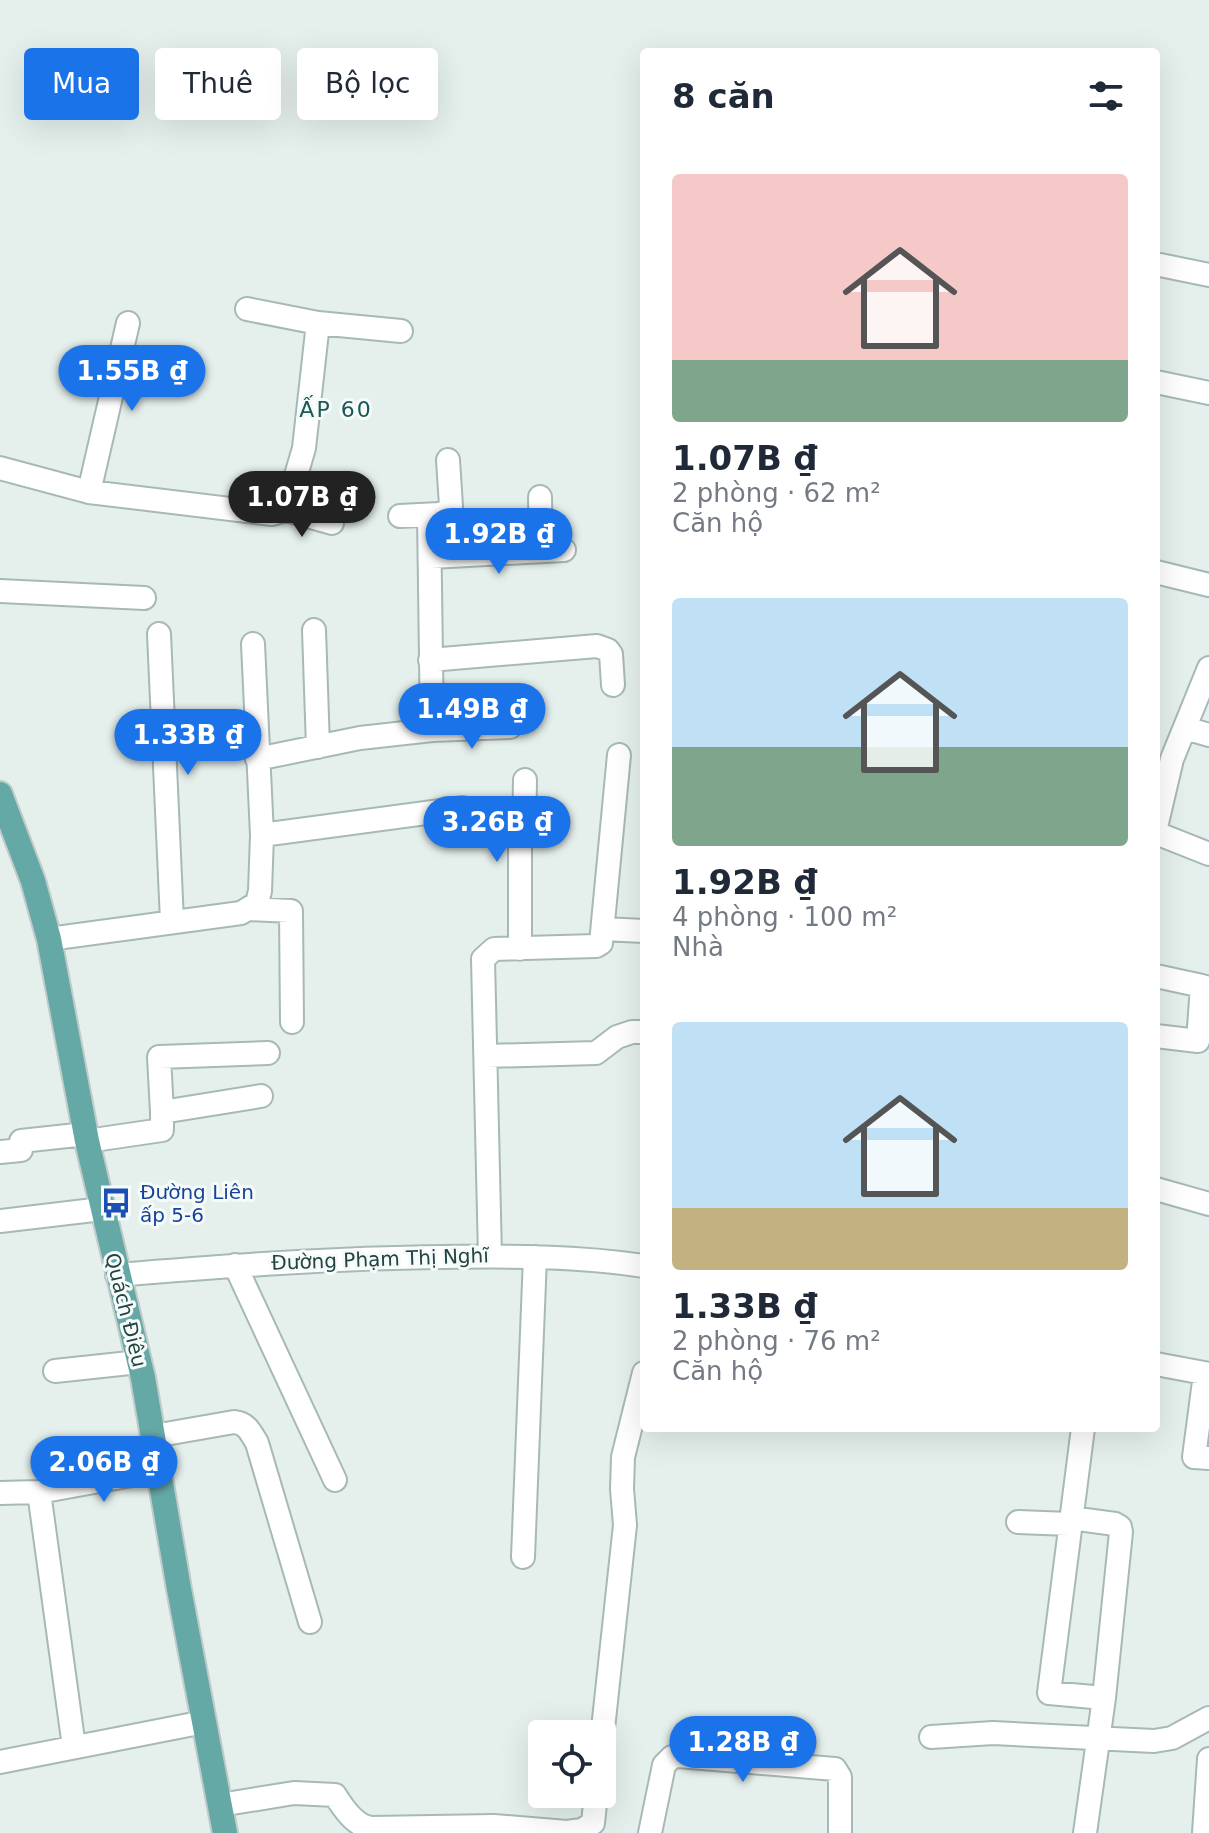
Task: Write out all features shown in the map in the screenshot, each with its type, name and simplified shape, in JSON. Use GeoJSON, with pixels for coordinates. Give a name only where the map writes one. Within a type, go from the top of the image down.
{"type":"FeatureCollection","features":[{"type":"Feature","properties":{"kind":"main road","name":"Quách Điêu"},"geometry":{"type":"LineString","coordinates":[[2,804],[33,881],[49,939],[86,1138],[139,1362],[220,1805],[220,1832]]}},
{"type":"Feature","properties":{"kind":"street"},"geometry":{"type":"LineString","coordinates":[[1160,265],[1209,275]]}},
{"type":"Feature","properties":{"kind":"street"},"geometry":{"type":"LineString","coordinates":[[247,309],[318,323],[401,331]]}},
{"type":"Feature","properties":{"kind":"street"},"geometry":{"type":"LineString","coordinates":[[89,492],[128,323]]}},
{"type":"Feature","properties":{"kind":"street"},"geometry":{"type":"LineString","coordinates":[[286,510],[304,448],[318,323]]}},
{"type":"Feature","properties":{"kind":"street"},"geometry":{"type":"LineString","coordinates":[[1160,383],[1209,393]]}},
{"type":"Feature","properties":{"kind":"street"},"geometry":{"type":"LineString","coordinates":[[400,516],[445,513],[451,509],[448,460]]}},
{"type":"Feature","properties":{"kind":"street"},"geometry":{"type":"LineString","coordinates":[[0,468],[89,492],[272,514],[286,510],[332,523]]}},
{"type":"Feature","properties":{"kind":"street"},"geometry":{"type":"LineString","coordinates":[[431,557],[553,550],[540,497]]}},
{"type":"Feature","properties":{"kind":"street"},"geometry":{"type":"LineString","coordinates":[[429,515],[432,730]]}},
{"type":"Feature","properties":{"kind":"street"},"geometry":{"type":"LineString","coordinates":[[1160,573],[1209,585]]}},
{"type":"Feature","properties":{"kind":"street"},"geometry":{"type":"LineString","coordinates":[[0,591],[144,598]]}},
{"type":"Feature","properties":{"kind":"street"},"geometry":{"type":"LineString","coordinates":[[314,630],[318,747]]}},
{"type":"Feature","properties":{"kind":"street"},"geometry":{"type":"LineString","coordinates":[[159,634],[172,921]]}},
{"type":"Feature","properties":{"kind":"street"},"geometry":{"type":"LineString","coordinates":[[49,939],[241,913],[257,903],[262,835],[253,644]]}},
{"type":"Feature","properties":{"kind":"street"},"geometry":{"type":"LineString","coordinates":[[430,660],[597,646],[611,654],[613,685]]}},
{"type":"Feature","properties":{"kind":"street"},"geometry":{"type":"LineString","coordinates":[[1160,812],[1172,759],[1173,738],[1209,668]]}},
{"type":"Feature","properties":{"kind":"street"},"geometry":{"type":"LineString","coordinates":[[257,759],[360,738],[432,730],[510,727]]}},
{"type":"Feature","properties":{"kind":"street"},"geometry":{"type":"LineString","coordinates":[[1173,738],[1209,735]]}},
{"type":"Feature","properties":{"kind":"street"},"geometry":{"type":"LineString","coordinates":[[490,1256],[483,959],[494,949],[598,946],[602,941],[619,755]]}},
{"type":"Feature","properties":{"kind":"street"},"geometry":{"type":"LineString","coordinates":[[520,949],[520,839],[524,839],[525,780]]}},
{"type":"Feature","properties":{"kind":"street"},"geometry":{"type":"LineString","coordinates":[[262,835],[463,808]]}},
{"type":"Feature","properties":{"kind":"street"},"geometry":{"type":"LineString","coordinates":[[1160,832],[1209,854]]}},
{"type":"Feature","properties":{"kind":"street"},"geometry":{"type":"LineString","coordinates":[[248,909],[291,911],[292,1022]]}},
{"type":"Feature","properties":{"kind":"street"},"geometry":{"type":"LineString","coordinates":[[603,929],[640,931]]}},
{"type":"Feature","properties":{"kind":"street"},"geometry":{"type":"LineString","coordinates":[[1160,977],[1206,987],[1198,1041],[1160,1036]]}},
{"type":"Feature","properties":{"kind":"street"},"geometry":{"type":"LineString","coordinates":[[486,1056],[596,1053],[617,1037],[640,1032]]}},
{"type":"Feature","properties":{"kind":"street"},"geometry":{"type":"LineString","coordinates":[[0,1152],[21,1150],[21,1141],[162,1130],[159,1057],[268,1053]]}},
{"type":"Feature","properties":{"kind":"street"},"geometry":{"type":"LineString","coordinates":[[162,1112],[261,1096]]}},
{"type":"Feature","properties":{"kind":"street"},"geometry":{"type":"LineString","coordinates":[[1160,1190],[1209,1204]]}},
{"type":"Feature","properties":{"kind":"street"},"geometry":{"type":"LineString","coordinates":[[0,1221],[102,1209]]}},
{"type":"Feature","properties":{"kind":"street","name":"Đường Phạm Thị Nghĩ"},"geometry":{"type":"LineString","coordinates":[[117,1275],[290,1260],[490,1256],[590,1258],[640,1265]]}},
{"type":"Feature","properties":{"kind":"street"},"geometry":{"type":"LineString","coordinates":[[523,1557],[535,1257]]}},
{"type":"Feature","properties":{"kind":"street"},"geometry":{"type":"LineString","coordinates":[[235,1265],[335,1480]]}},
{"type":"Feature","properties":{"kind":"street"},"geometry":{"type":"LineString","coordinates":[[55,1371],[139,1362]]}},
{"type":"Feature","properties":{"kind":"street"},"geometry":{"type":"LineString","coordinates":[[1160,1365],[1207,1374],[1194,1457],[1209,1458]]}},
{"type":"Feature","properties":{"kind":"street"},"geometry":{"type":"LineString","coordinates":[[604,1720],[625,1525],[623,1457],[640,1389]]}},
{"type":"Feature","properties":{"kind":"street"},"geometry":{"type":"LineString","coordinates":[[154,1436],[234,1422],[248,1428],[257,1443],[310,1622]]}},
{"type":"Feature","properties":{"kind":"street"},"geometry":{"type":"LineString","coordinates":[[1082,1432],[1049,1693],[1104,1698]]}},
{"type":"Feature","properties":{"kind":"street"},"geometry":{"type":"LineString","coordinates":[[0,1493],[39,1492],[160,1470]]}},
{"type":"Feature","properties":{"kind":"street"},"geometry":{"type":"LineString","coordinates":[[39,1492],[74,1747]]}},
{"type":"Feature","properties":{"kind":"street"},"geometry":{"type":"LineString","coordinates":[[1018,1522],[1070,1521],[1120,1527],[1104,1698],[1085,1833]]}},
{"type":"Feature","properties":{"kind":"street"},"geometry":{"type":"LineString","coordinates":[[931,1737],[993,1733],[1060,1735],[1098,1740],[1163,1740],[1209,1718]]}},
{"type":"Feature","properties":{"kind":"street"},"geometry":{"type":"LineString","coordinates":[[0,1762],[204,1722]]}},
{"type":"Feature","properties":{"kind":"street"},"geometry":{"type":"LineString","coordinates":[[650,1833],[664,1765],[672,1757],[678,1756],[835,1769],[840,1777],[840,1833]]}},
{"type":"Feature","properties":{"kind":"street"},"geometry":{"type":"LineString","coordinates":[[1204,1833],[1209,1759]]}},
{"type":"Feature","properties":{"kind":"street"},"geometry":{"type":"LineString","coordinates":[[220,1805],[294,1793],[335,1795],[361,1827],[494,1826],[567,1832],[601,1828],[598,1808]]}},
{"type":"Feature","properties":{"kind":"place","name":"Đường Liên ấp 5-6"},"geometry":{"type":"Point","coordinates":[116,1203]}},
{"type":"Feature","properties":{"kind":"district","name":"ẤP 60"},"geometry":{"type":"Point","coordinates":[336,409]}}]}
